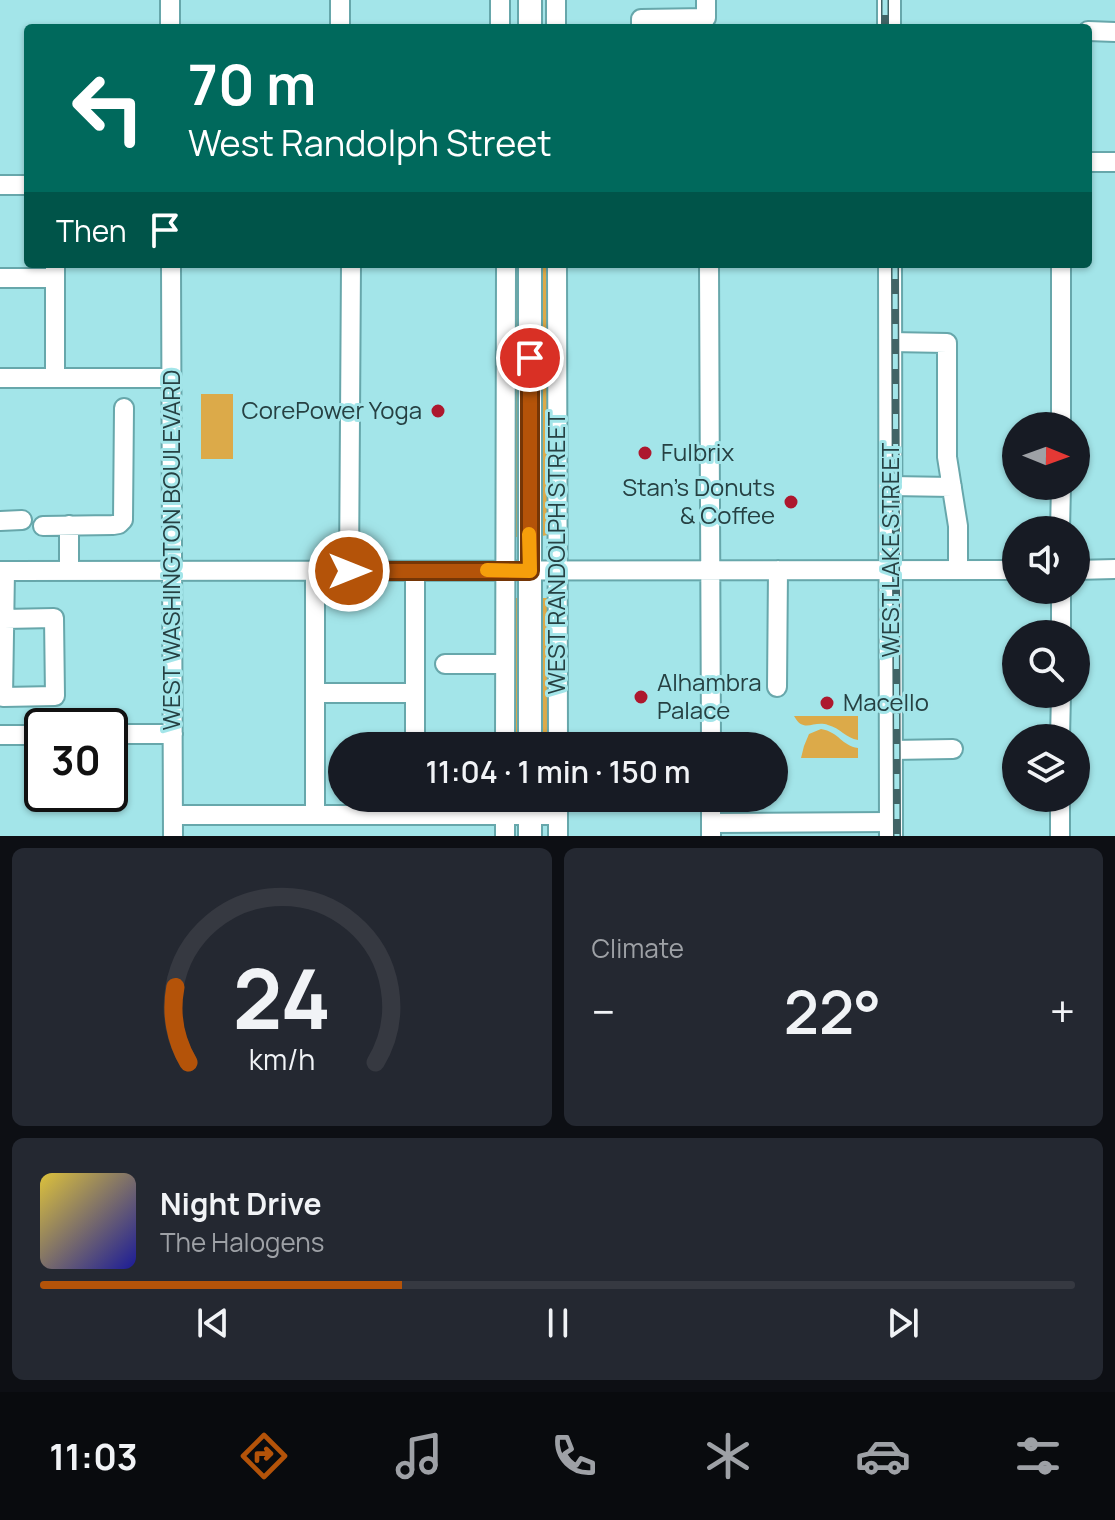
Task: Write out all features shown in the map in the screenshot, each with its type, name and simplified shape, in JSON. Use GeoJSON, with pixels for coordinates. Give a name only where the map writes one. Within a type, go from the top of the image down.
{"type":"FeatureCollection","features":[{"type":"Feature","properties":{"kind":"main road"},"geometry":{"type":"LineString","coordinates":[[530,0],[530,24]]}},
{"type":"Feature","properties":{"kind":"main road"},"geometry":{"type":"LineString","coordinates":[[889,0],[889,24]]}},
{"type":"Feature","properties":{"kind":"main road","name":"WEST RANDOLPH STREET"},"geometry":{"type":"LineString","coordinates":[[530,268],[530,732]]}},
{"type":"Feature","properties":{"kind":"main road","name":"WEST LAKE STREET"},"geometry":{"type":"LineString","coordinates":[[890,268],[891,829]]}},
{"type":"Feature","properties":{"kind":"street"},"geometry":{"type":"LineString","coordinates":[[170,0],[170,24]]}},
{"type":"Feature","properties":{"kind":"street"},"geometry":{"type":"LineString","coordinates":[[340,0],[340,24]]}},
{"type":"Feature","properties":{"kind":"street"},"geometry":{"type":"LineString","coordinates":[[500,0],[500,24]]}},
{"type":"Feature","properties":{"kind":"street"},"geometry":{"type":"LineString","coordinates":[[556,0],[556,24]]}},
{"type":"Feature","properties":{"kind":"street"},"geometry":{"type":"LineString","coordinates":[[641,24],[641,19],[706,18],[706,0]]}},
{"type":"Feature","properties":{"kind":"street"},"geometry":{"type":"LineString","coordinates":[[1092,31],[1115,32]]}},
{"type":"Feature","properties":{"kind":"street"},"geometry":{"type":"LineString","coordinates":[[1092,162],[1115,162]]}},
{"type":"Feature","properties":{"kind":"street"},"geometry":{"type":"LineString","coordinates":[[0,185],[24,185]]}},
{"type":"Feature","properties":{"kind":"street","name":"WEST WASHINGTON BOULEVARD"},"geometry":{"type":"LineString","coordinates":[[171,268],[173,836]]}},
{"type":"Feature","properties":{"kind":"street"},"geometry":{"type":"LineString","coordinates":[[349,571],[341,424],[351,268]]}},
{"type":"Feature","properties":{"kind":"street"},"geometry":{"type":"LineString","coordinates":[[505,732],[506,268]]}},
{"type":"Feature","properties":{"kind":"street","name":"WEST RANDOLPH STREET"},"geometry":{"type":"LineString","coordinates":[[557,268],[558,732]]}},
{"type":"Feature","properties":{"kind":"street"},"geometry":{"type":"LineString","coordinates":[[709,268],[711,732]]}},
{"type":"Feature","properties":{"kind":"street"},"geometry":{"type":"LineString","coordinates":[[1061,268],[1061,412]]}},
{"type":"Feature","properties":{"kind":"street"},"geometry":{"type":"LineString","coordinates":[[0,278],[55,271],[55,378]]}},
{"type":"Feature","properties":{"kind":"street"},"geometry":{"type":"LineString","coordinates":[[890,342],[947,343],[947,457],[958,526],[958,570]]}},
{"type":"Feature","properties":{"kind":"street"},"geometry":{"type":"LineString","coordinates":[[0,378],[171,378]]}},
{"type":"Feature","properties":{"kind":"street"},"geometry":{"type":"LineString","coordinates":[[43,526],[113,525],[123,520],[124,408]]}},
{"type":"Feature","properties":{"kind":"street"},"geometry":{"type":"LineString","coordinates":[[891,486],[952,487]]}},
{"type":"Feature","properties":{"kind":"street"},"geometry":{"type":"LineString","coordinates":[[0,521],[22,520]]}},
{"type":"Feature","properties":{"kind":"street"},"geometry":{"type":"LineString","coordinates":[[69,525],[69,571]]}},
{"type":"Feature","properties":{"kind":"street"},"geometry":{"type":"LineString","coordinates":[[1090,570],[1115,569]]}},
{"type":"Feature","properties":{"kind":"street"},"geometry":{"type":"LineString","coordinates":[[777,687],[778,570]]}},
{"type":"Feature","properties":{"kind":"street"},"geometry":{"type":"LineString","coordinates":[[4,619],[54,618],[55,696],[3,697],[2,571],[1002,570]]}},
{"type":"Feature","properties":{"kind":"street"},"geometry":{"type":"LineString","coordinates":[[315,571],[315,815]]}},
{"type":"Feature","properties":{"kind":"street"},"geometry":{"type":"LineString","coordinates":[[415,571],[415,732]]}},
{"type":"Feature","properties":{"kind":"street"},"geometry":{"type":"LineString","coordinates":[[445,664],[505,664]]}},
{"type":"Feature","properties":{"kind":"street"},"geometry":{"type":"LineString","coordinates":[[316,693],[415,693]]}},
{"type":"Feature","properties":{"kind":"street"},"geometry":{"type":"LineString","coordinates":[[128,734],[173,734]]}},
{"type":"Feature","properties":{"kind":"street"},"geometry":{"type":"LineString","coordinates":[[0,735],[24,735]]}},
{"type":"Feature","properties":{"kind":"street"},"geometry":{"type":"LineString","coordinates":[[892,750],[953,749]]}},
{"type":"Feature","properties":{"kind":"street"},"geometry":{"type":"LineString","coordinates":[[173,815],[315,815],[349,812]]}},
{"type":"Feature","properties":{"kind":"street"},"geometry":{"type":"LineString","coordinates":[[504,812],[505,836]]}},
{"type":"Feature","properties":{"kind":"street"},"geometry":{"type":"LineString","coordinates":[[558,812],[558,836]]}},
{"type":"Feature","properties":{"kind":"street"},"geometry":{"type":"LineString","coordinates":[[1060,812],[1060,836]]}},
{"type":"Feature","properties":{"kind":"street"},"geometry":{"type":"LineString","coordinates":[[711,829],[891,829]]}},
{"type":"Feature","properties":{"kind":"shaded area"},"geometry":{"type":"Polygon","coordinates":[[[513,268],[518,268],[519,537],[513,537],[513,268]]]}},
{"type":"Feature","properties":{"kind":"shaded area"},"geometry":{"type":"Polygon","coordinates":[[[541,268],[548,268],[548,535],[542,536],[541,268]]]}},
{"type":"Feature","properties":{"kind":"shaded area"},"geometry":{"type":"Polygon","coordinates":[[[201,394],[233,394],[233,459],[201,459],[201,394]]]}},
{"type":"Feature","properties":{"kind":"shaded area"},"geometry":{"type":"Polygon","coordinates":[[[514,598],[519,598],[519,732],[514,732],[514,598]]]}},
{"type":"Feature","properties":{"kind":"shaded area"},"geometry":{"type":"Polygon","coordinates":[[[542,598],[548,598],[548,732],[542,732],[542,598]]]}},
{"type":"Feature","properties":{"kind":"shaded area"},"geometry":{"type":"Polygon","coordinates":[[[794,716],[858,716],[858,740],[828,725],[801,724],[794,716]]]}},
{"type":"Feature","properties":{"kind":"shaded area"},"geometry":{"type":"Polygon","coordinates":[[[821,729],[858,748],[858,758],[801,758],[809,734],[821,729]]]}},
{"type":"Feature","properties":{"kind":"railway"},"geometry":{"type":"LineString","coordinates":[[885,0],[885,24]]}},
{"type":"Feature","properties":{"kind":"railway"},"geometry":{"type":"LineString","coordinates":[[895,268],[897,836]]}},
{"type":"Feature","properties":{"kind":"slow traffic"},"geometry":{"type":"LineString","coordinates":[[487,570],[530,571],[529,534]]}},
{"type":"Feature","properties":{"kind":"place","name":"CorePower Yoga"},"geometry":{"type":"Point","coordinates":[438,411]}},
{"type":"Feature","properties":{"kind":"place","name":"Fulbrix"},"geometry":{"type":"Point","coordinates":[645,453]}},
{"type":"Feature","properties":{"kind":"place","name":"Stan's Donuts & Coffee"},"geometry":{"type":"Point","coordinates":[791,502]}},
{"type":"Feature","properties":{"kind":"place","name":"Alhambra Palace"},"geometry":{"type":"Point","coordinates":[641,697]}},
{"type":"Feature","properties":{"kind":"place","name":"Macello"},"geometry":{"type":"Point","coordinates":[827,703]}},
{"type":"Feature","properties":{"kind":"route"},"geometry":{"type":"LineString","coordinates":[[349,571],[530,571],[530,358]]}}]}
